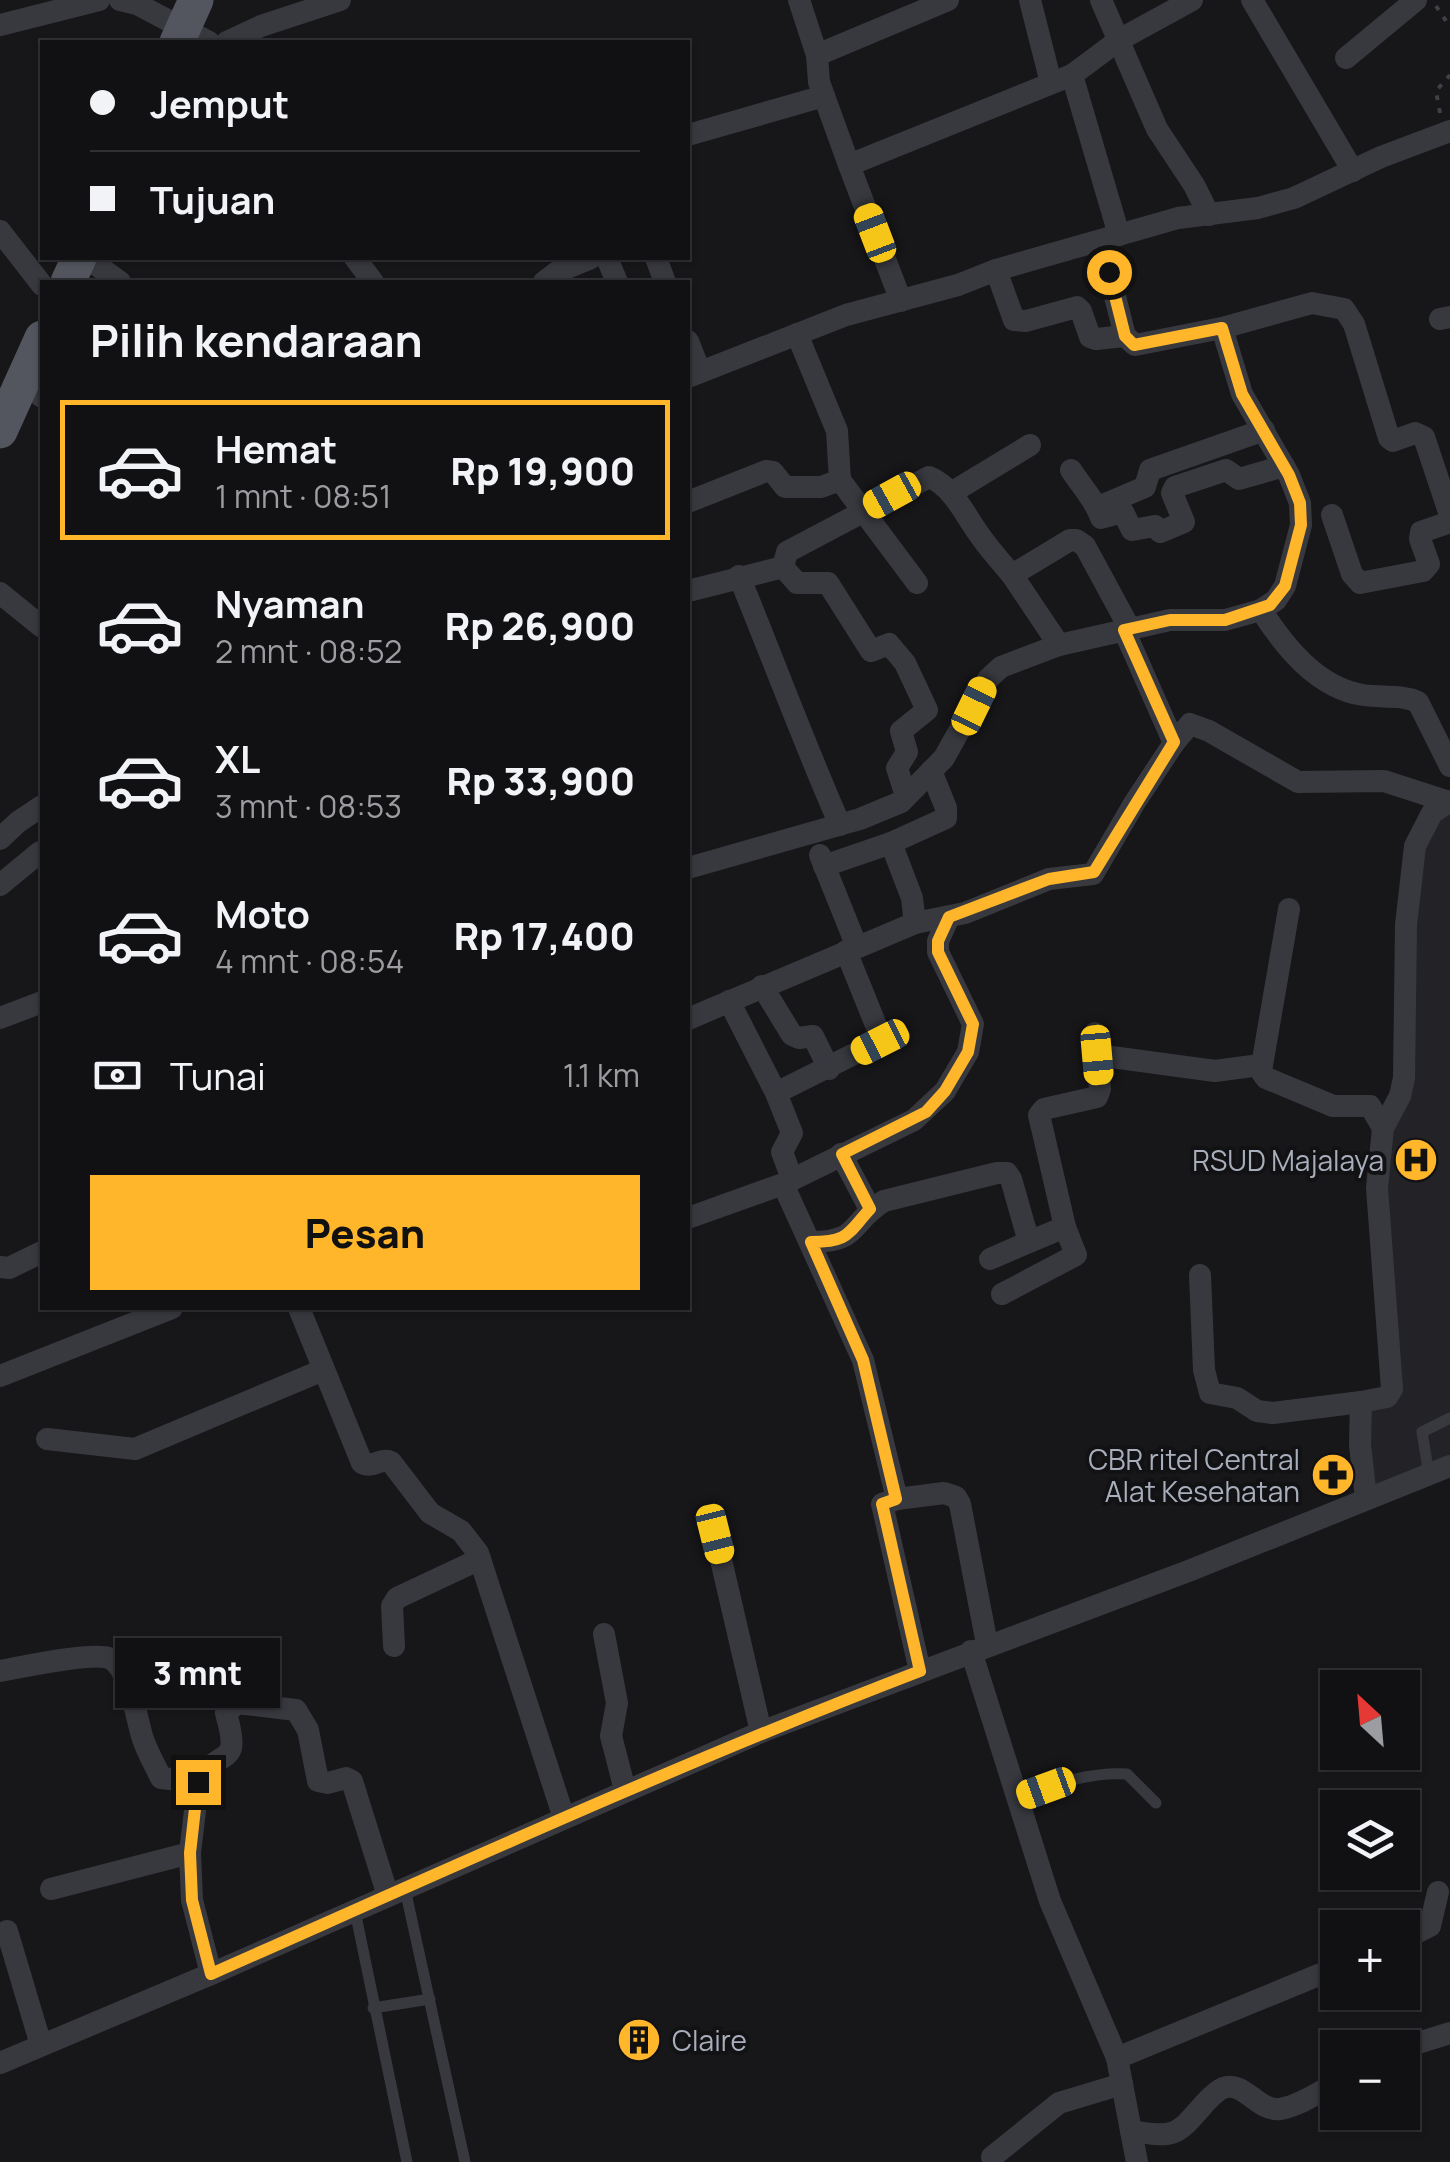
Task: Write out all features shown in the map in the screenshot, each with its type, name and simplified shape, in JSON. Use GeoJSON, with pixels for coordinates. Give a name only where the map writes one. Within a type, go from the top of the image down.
{"type":"FeatureCollection","features":[{"type":"Feature","properties":{"kind":"main road"},"geometry":{"type":"LineString","coordinates":[[0,431],[32,389],[40,348]]}},
{"type":"Feature","properties":{"kind":"street"},"geometry":{"type":"LineString","coordinates":[[0,24],[99,0]]}},
{"type":"Feature","properties":{"kind":"street"},"geometry":{"type":"LineString","coordinates":[[120,0],[190,21]]}},
{"type":"Feature","properties":{"kind":"street"},"geometry":{"type":"LineString","coordinates":[[231,40],[340,0]]}},
{"type":"Feature","properties":{"kind":"street"},"geometry":{"type":"LineString","coordinates":[[799,0],[818,55],[824,96],[900,301]]}},
{"type":"Feature","properties":{"kind":"street"},"geometry":{"type":"LineString","coordinates":[[818,55],[948,0]]}},
{"type":"Feature","properties":{"kind":"street"},"geometry":{"type":"LineString","coordinates":[[1030,0],[1062,79],[1110,238],[1125,336],[1134,345],[1146,345],[1312,303],[1344,310],[1354,324],[1389,438],[1415,433],[1424,436],[1450,518],[1422,532],[1420,539],[1429,564],[1423,571],[1360,583],[1352,574],[1332,515]]}},
{"type":"Feature","properties":{"kind":"street"},"geometry":{"type":"LineString","coordinates":[[1101,0],[1156,129],[1209,215]]}},
{"type":"Feature","properties":{"kind":"street"},"geometry":{"type":"LineString","coordinates":[[850,166],[1062,79],[1118,40],[1192,0]]}},
{"type":"Feature","properties":{"kind":"street"},"geometry":{"type":"LineString","coordinates":[[1252,0],[1353,171]]}},
{"type":"Feature","properties":{"kind":"street"},"geometry":{"type":"LineString","coordinates":[[1346,58],[1416,0]]}},
{"type":"Feature","properties":{"kind":"street"},"geometry":{"type":"LineString","coordinates":[[690,134],[824,96]]}},
{"type":"Feature","properties":{"kind":"street"},"geometry":{"type":"LineString","coordinates":[[694,374],[846,315],[996,270],[1178,218],[1294,198],[1380,157],[1448,132]]}},
{"type":"Feature","properties":{"kind":"street"},"geometry":{"type":"LineString","coordinates":[[0,231],[40,282]]}},
{"type":"Feature","properties":{"kind":"street"},"geometry":{"type":"LineString","coordinates":[[90,260],[117,280]]}},
{"type":"Feature","properties":{"kind":"street"},"geometry":{"type":"LineString","coordinates":[[547,280],[586,260]]}},
{"type":"Feature","properties":{"kind":"street"},"geometry":{"type":"LineString","coordinates":[[996,270],[1014,320],[1026,321],[1077,307],[1090,337],[1125,336]]}},
{"type":"Feature","properties":{"kind":"street"},"geometry":{"type":"LineString","coordinates":[[690,867],[840,825],[900,802],[949,750],[992,674],[1059,645],[1170,620],[1225,620],[1261,610],[1276,600],[1285,586],[1301,525],[1300,503],[1284,466],[1242,394],[1222,328]]}},
{"type":"Feature","properties":{"kind":"street"},"geometry":{"type":"LineString","coordinates":[[797,334],[838,432],[840,480],[917,583]]}},
{"type":"Feature","properties":{"kind":"street"},"geometry":{"type":"LineString","coordinates":[[1098,507],[1145,487],[1150,470],[1264,430]]}},
{"type":"Feature","properties":{"kind":"street"},"geometry":{"type":"LineString","coordinates":[[950,493],[1030,445]]}},
{"type":"Feature","properties":{"kind":"street"},"geometry":{"type":"LineString","coordinates":[[1071,470],[1098,507],[1102,519],[1125,512],[1134,531],[1154,526],[1164,532],[1184,522],[1172,492],[1175,486],[1226,470],[1237,479],[1284,466]]}},
{"type":"Feature","properties":{"kind":"street"},"geometry":{"type":"LineString","coordinates":[[690,501],[766,471],[773,472],[785,487],[821,488],[840,480]]}},
{"type":"Feature","properties":{"kind":"street"},"geometry":{"type":"LineString","coordinates":[[783,566],[787,552],[928,477],[943,484],[1059,645]]}},
{"type":"Feature","properties":{"kind":"street"},"geometry":{"type":"LineString","coordinates":[[1012,575],[1076,540],[1084,546],[1128,630],[1174,742]]}},
{"type":"Feature","properties":{"kind":"street"},"geometry":{"type":"LineString","coordinates":[[690,589],[783,566]]}},
{"type":"Feature","properties":{"kind":"street"},"geometry":{"type":"LineString","coordinates":[[783,566],[797,582],[828,583],[871,650],[889,644],[905,663],[949,750]]}},
{"type":"Feature","properties":{"kind":"street"},"geometry":{"type":"LineString","coordinates":[[739,576],[793,718],[840,825]]}},
{"type":"Feature","properties":{"kind":"street"},"geometry":{"type":"LineString","coordinates":[[0,594],[40,625]]}},
{"type":"Feature","properties":{"kind":"street"},"geometry":{"type":"LineString","coordinates":[[1261,610],[1296,657],[1319,675],[1351,693],[1408,697],[1418,702],[1450,766]]}},
{"type":"Feature","properties":{"kind":"street"},"geometry":{"type":"LineString","coordinates":[[906,796],[897,768],[908,752],[901,731],[927,710]]}},
{"type":"Feature","properties":{"kind":"street"},"geometry":{"type":"LineString","coordinates":[[690,1017],[916,923],[949,917],[1049,879],[1094,872],[1174,742],[1185,727],[1194,724],[1298,782],[1384,781],[1449,801]]}},
{"type":"Feature","properties":{"kind":"street"},"geometry":{"type":"LineString","coordinates":[[824,866],[946,818],[946,808],[930,772]]}},
{"type":"Feature","properties":{"kind":"street"},"geometry":{"type":"LineString","coordinates":[[1200,1275],[1204,1370],[1210,1393],[1237,1398],[1258,1411],[1272,1413],[1388,1396],[1392,1389],[1377,1188],[1383,1128],[1400,1096],[1404,1078],[1406,925],[1415,846],[1432,813],[1449,801]]}},
{"type":"Feature","properties":{"kind":"street"},"geometry":{"type":"LineString","coordinates":[[0,839],[40,807]]}},
{"type":"Feature","properties":{"kind":"street"},"geometry":{"type":"LineString","coordinates":[[18,822],[40,853]]}},
{"type":"Feature","properties":{"kind":"street"},"geometry":{"type":"LineString","coordinates":[[776,1094],[880,1042],[883,1037],[811,834]]}},
{"type":"Feature","properties":{"kind":"street"},"geometry":{"type":"LineString","coordinates":[[891,842],[912,898],[916,923]]}},
{"type":"Feature","properties":{"kind":"street"},"geometry":{"type":"LineString","coordinates":[[0,885],[40,855]]}},
{"type":"Feature","properties":{"kind":"street"},"geometry":{"type":"LineString","coordinates":[[1289,909],[1260,1065],[1266,1078],[1333,1106],[1370,1106],[1383,1128]]}},
{"type":"Feature","properties":{"kind":"street"},"geometry":{"type":"LineString","coordinates":[[690,1217],[788,1181],[926,1112],[945,1091],[968,1052],[973,1024],[938,952],[938,941],[949,917]]}},
{"type":"Feature","properties":{"kind":"street"},"geometry":{"type":"LineString","coordinates":[[762,986],[796,1038],[813,1036],[828,1069]]}},
{"type":"Feature","properties":{"kind":"street"},"geometry":{"type":"LineString","coordinates":[[728,1001],[792,1133],[782,1152],[788,1181],[863,1360],[896,1499]]}},
{"type":"Feature","properties":{"kind":"street"},"geometry":{"type":"LineString","coordinates":[[4,1014],[40,1003]]}},
{"type":"Feature","properties":{"kind":"street"},"geometry":{"type":"LineString","coordinates":[[1002,1294],[1076,1255],[1064,1228],[1040,1114],[1044,1109],[1097,1097],[1100,1090],[1096,1044],[1215,1071],[1260,1065]]}},
{"type":"Feature","properties":{"kind":"street"},"geometry":{"type":"LineString","coordinates":[[842,1154],[870,1209]]}},
{"type":"Feature","properties":{"kind":"street"},"geometry":{"type":"LineString","coordinates":[[811,1242],[832,1242],[850,1235],[870,1209],[884,1200],[1008,1173],[1029,1242]]}},
{"type":"Feature","properties":{"kind":"street"},"geometry":{"type":"LineString","coordinates":[[990,1259],[1064,1228]]}},
{"type":"Feature","properties":{"kind":"street"},"geometry":{"type":"LineString","coordinates":[[0,1267],[9,1268],[40,1253]]}},
{"type":"Feature","properties":{"kind":"street"},"geometry":{"type":"LineString","coordinates":[[0,1376],[167,1310]]}},
{"type":"Feature","properties":{"kind":"street"},"geometry":{"type":"LineString","coordinates":[[300,1310],[362,1463],[391,1462],[430,1514],[461,1531],[480,1560],[564,1818]]}},
{"type":"Feature","properties":{"kind":"street"},"geometry":{"type":"LineString","coordinates":[[47,1438],[135,1449],[323,1370]]}},
{"type":"Feature","properties":{"kind":"street"},"geometry":{"type":"LineString","coordinates":[[1361,1402],[1360,1445],[1366,1498]]}},
{"type":"Feature","properties":{"kind":"street"},"geometry":{"type":"LineString","coordinates":[[0,2063],[761,1732],[1439,1471]]}},
{"type":"Feature","properties":{"kind":"street"},"geometry":{"type":"LineString","coordinates":[[920,1671],[882,1504],[944,1493],[956,1497],[979,1648],[1017,1798],[1050,1902],[1117,2058],[1138,2162]]}},
{"type":"Feature","properties":{"kind":"street"},"geometry":{"type":"LineString","coordinates":[[715,1534],[761,1732]]}},
{"type":"Feature","properties":{"kind":"street"},"geometry":{"type":"LineString","coordinates":[[394,1646],[392,1606],[397,1598],[480,1560]]}},
{"type":"Feature","properties":{"kind":"street"},"geometry":{"type":"LineString","coordinates":[[604,1634],[618,1703],[611,1736],[625,1790]]}},
{"type":"Feature","properties":{"kind":"street"},"geometry":{"type":"LineString","coordinates":[[0,1670],[80,1659],[113,1660],[124,1676],[142,1736],[161,1778],[198,1782]]}},
{"type":"Feature","properties":{"kind":"street"},"geometry":{"type":"LineString","coordinates":[[211,1974],[192,1900],[190,1853],[201,1773],[230,1754],[226,1713],[230,1706],[244,1702],[296,1710],[308,1730],[318,1781],[352,1781],[397,1892]]}},
{"type":"Feature","properties":{"kind":"street"},"geometry":{"type":"LineString","coordinates":[[52,1889],[190,1853]]}},
{"type":"Feature","properties":{"kind":"street"},"geometry":{"type":"LineString","coordinates":[[1420,1931],[1430,1926],[1438,1892]]}},
{"type":"Feature","properties":{"kind":"street"},"geometry":{"type":"LineString","coordinates":[[7,1931],[40,2045]]}},
{"type":"Feature","properties":{"kind":"street"},"geometry":{"type":"LineString","coordinates":[[1117,2058],[1320,1974]]}},
{"type":"Feature","properties":{"kind":"street"},"geometry":{"type":"LineString","coordinates":[[1420,2042],[1450,2033]]}},
{"type":"Feature","properties":{"kind":"street"},"geometry":{"type":"LineString","coordinates":[[992,2157],[1059,2103],[1122,2084]]}},
{"type":"Feature","properties":{"kind":"street"},"geometry":{"type":"LineString","coordinates":[[1131,2132],[1158,2136],[1174,2133],[1227,2086],[1236,2086],[1268,2107],[1280,2109],[1320,2090]]}},
{"type":"Feature","properties":{"kind":"lane"},"geometry":{"type":"LineString","coordinates":[[1439,1471],[1422,1432],[1450,1418]]}},
{"type":"Feature","properties":{"kind":"lane"},"geometry":{"type":"LineString","coordinates":[[1017,1798],[1076,1778],[1107,1773],[1127,1774],[1156,1802]]}},
{"type":"Feature","properties":{"kind":"lane"},"geometry":{"type":"LineString","coordinates":[[397,1892],[430,1999],[466,2162]]}},
{"type":"Feature","properties":{"kind":"lane"},"geometry":{"type":"LineString","coordinates":[[355,1911],[407,2162]]}},
{"type":"Feature","properties":{"kind":"lane"},"geometry":{"type":"LineString","coordinates":[[374,2008],[430,1999]]}},
{"type":"Feature","properties":{"kind":"path"},"geometry":{"type":"LineString","coordinates":[[1432,0],[1450,27]]}},
{"type":"Feature","properties":{"kind":"path"},"geometry":{"type":"LineString","coordinates":[[1448,132],[1436,91],[1450,74]]}},
{"type":"Feature","properties":{"kind":"shaded area","name":"RSUD Majalaya"},"geometry":{"type":"Polygon","coordinates":[[[1450,806],[1450,1459],[1370,1487],[1366,1411],[1391,1403],[1384,1132],[1397,1118],[1412,906],[1426,823],[1450,806]]]}},
{"type":"Feature","properties":{"kind":"place","name":"RSUD Majalaya"},"geometry":{"type":"Point","coordinates":[1416,1160]}},
{"type":"Feature","properties":{"kind":"place","name":"CBR ritel Central Alat Kesehatan"},"geometry":{"type":"Point","coordinates":[1333,1475]}},
{"type":"Feature","properties":{"kind":"place","name":"Claire"},"geometry":{"type":"Point","coordinates":[639,2040]}},
{"type":"Feature","properties":{"kind":"route"},"geometry":{"type":"LineString","coordinates":[[198,1782],[190,1853],[192,1900],[211,1974],[625,1790],[920,1671],[882,1504],[896,1499],[863,1360],[811,1242],[832,1242],[850,1235],[870,1209],[842,1154],[926,1112],[945,1091],[968,1052],[973,1024],[938,952],[938,941],[949,917],[1049,879],[1091,875],[1174,742],[1124,630],[1170,620],[1225,620],[1270,605],[1285,586],[1301,525],[1298,494],[1242,394],[1222,328],[1134,345],[1125,336],[1109,272]]}}]}
